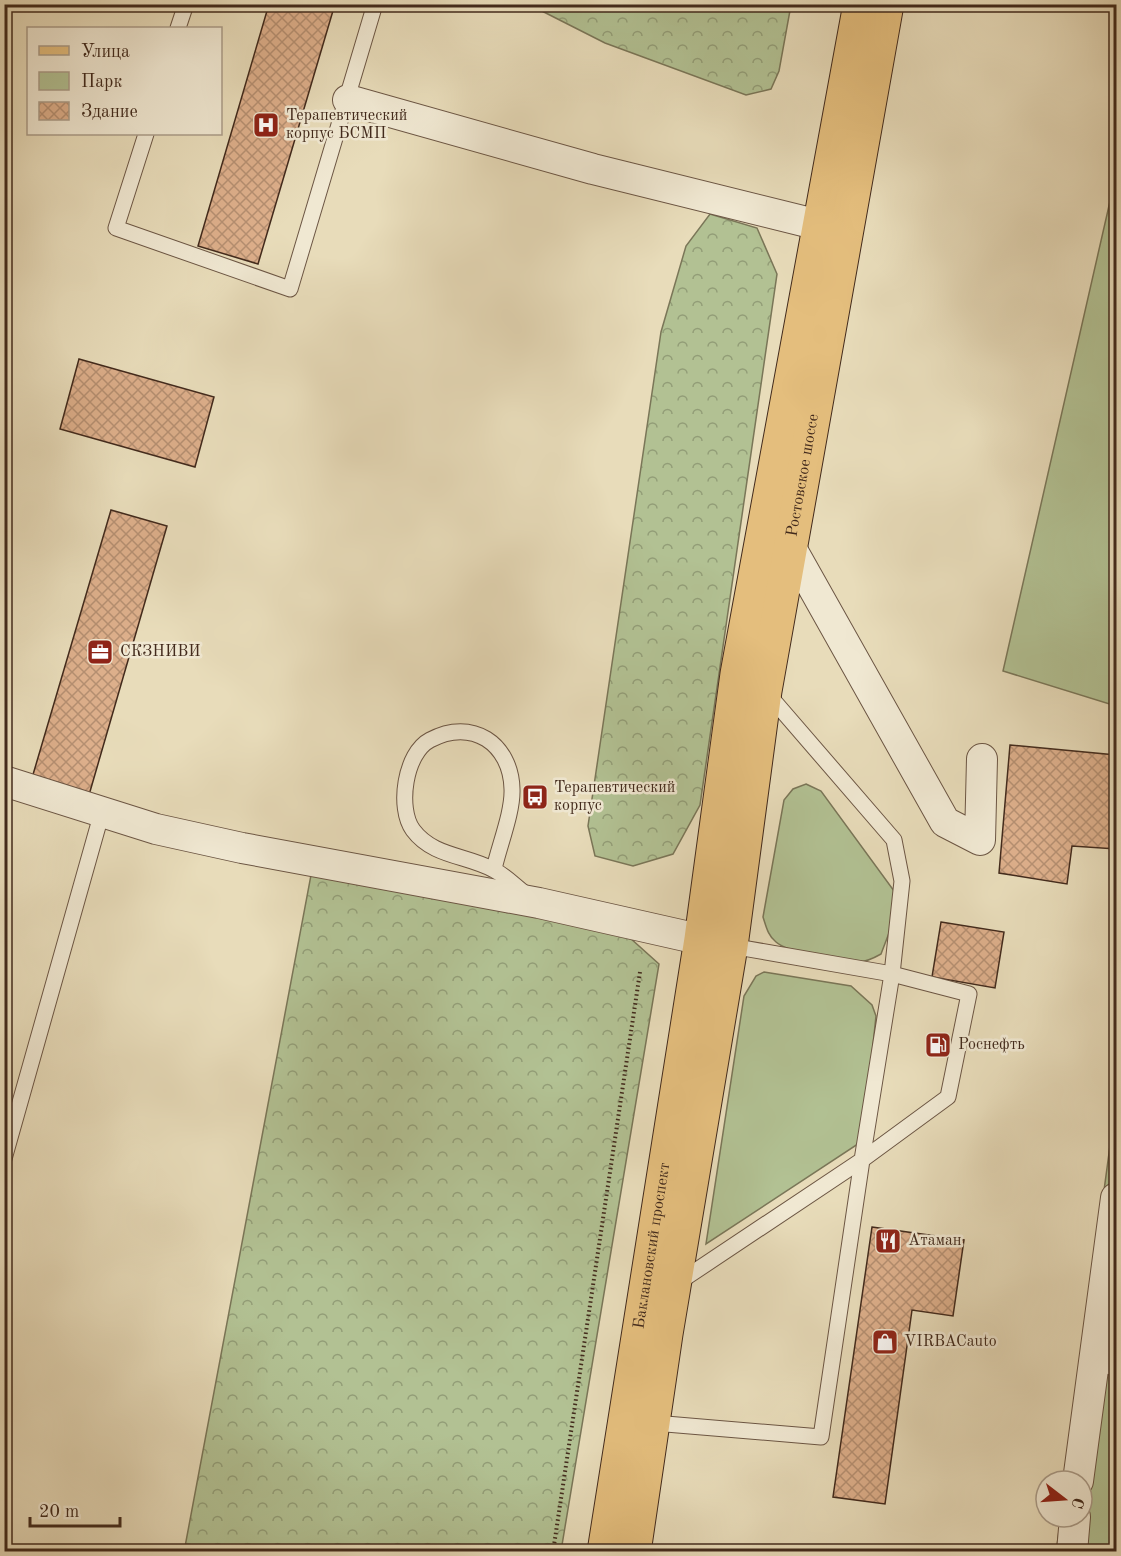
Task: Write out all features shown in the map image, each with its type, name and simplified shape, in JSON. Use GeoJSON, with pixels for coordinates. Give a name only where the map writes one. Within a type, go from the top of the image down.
{"type":"FeatureCollection","features":[{"type":"Feature","properties":{"kind":"main road","name":"Ростовское шоссе"},"geometry":{"type":"LineString","coordinates":[[716,943],[737,674],[860,4]]}},
{"type":"Feature","properties":{"kind":"main road","name":"Ростовское шоссе"},"geometry":{"type":"LineString","coordinates":[[716,943],[765,691],[887,4]]}},
{"type":"Feature","properties":{"kind":"main road","name":"Баклановский проспект"},"geometry":{"type":"LineString","coordinates":[[634,1551],[674,1285],[716,943]]}},
{"type":"Feature","properties":{"kind":"main road","name":"Баклановский проспект"},"geometry":{"type":"LineString","coordinates":[[604,1551],[716,943]]}},
{"type":"Feature","properties":{"kind":"street"},"geometry":{"type":"LineString","coordinates":[[348,100],[593,169],[819,225]]}},
{"type":"Feature","properties":{"kind":"street"},"geometry":{"type":"LineString","coordinates":[[790,548],[945,822],[980,840],[982,759]]}},
{"type":"Feature","properties":{"kind":"street"},"geometry":{"type":"LineString","coordinates":[[4,782],[156,829],[242,848],[539,903],[716,943]]}},
{"type":"Feature","properties":{"kind":"street"},"geometry":{"type":"LineString","coordinates":[[1081,1469],[1106,1365],[1116,1198]]}},
{"type":"Feature","properties":{"kind":"street"},"geometry":{"type":"LineString","coordinates":[[1072,1551],[1074,1529]]}},
{"type":"Feature","properties":{"kind":"lane"},"geometry":{"type":"LineString","coordinates":[[178,27],[186,4]]}},
{"type":"Feature","properties":{"kind":"lane"},"geometry":{"type":"LineString","coordinates":[[146,135],[116,228],[290,289],[375,4]]}},
{"type":"Feature","properties":{"kind":"lane"},"geometry":{"type":"LineString","coordinates":[[654,1423],[821,1437],[892,974],[902,881],[894,840],[765,691]]}},
{"type":"Feature","properties":{"kind":"lane"},"geometry":{"type":"LineString","coordinates":[[494,869],[512,791],[507,759],[496,744],[479,735],[448,732],[428,740],[412,762],[404,793],[404,813],[413,830],[424,842],[445,853],[494,869],[539,903]]}},
{"type":"Feature","properties":{"kind":"lane"},"geometry":{"type":"LineString","coordinates":[[4,1160],[102,812]]}},
{"type":"Feature","properties":{"kind":"lane"},"geometry":{"type":"LineString","coordinates":[[674,1285],[862,1160],[948,1097],[969,994],[892,974],[716,943]]}},
{"type":"Feature","properties":{"kind":"path"},"geometry":{"type":"LineString","coordinates":[[553,1551],[640,972]]}},
{"type":"Feature","properties":{"kind":"green space"},"geometry":{"type":"Polygon","coordinates":[[[530,5],[791,5],[779,71],[771,89],[746,95],[605,43],[530,5]]]}},
{"type":"Feature","properties":{"kind":"green space"},"geometry":{"type":"Polygon","coordinates":[[[1116,175],[1116,706],[1003,671],[1116,175]]]}},
{"type":"Feature","properties":{"kind":"green space"},"geometry":{"type":"Polygon","coordinates":[[[710,214],[757,228],[777,274],[700,805],[673,854],[633,866],[595,856],[588,826],[661,332],[686,246],[710,214]]]}},
{"type":"Feature","properties":{"kind":"green space"},"geometry":{"type":"Polygon","coordinates":[[[806,784],[821,791],[897,895],[897,912],[881,954],[870,960],[858,962],[840,960],[791,950],[776,942],[766,927],[763,917],[784,800],[793,789],[806,784]]]}},
{"type":"Feature","properties":{"kind":"green space"},"geometry":{"type":"Polygon","coordinates":[[[311,875],[620,929],[659,964],[561,1551],[184,1552],[311,875]]]}},
{"type":"Feature","properties":{"kind":"green space"},"geometry":{"type":"Polygon","coordinates":[[[764,972],[851,986],[872,1005],[876,1016],[864,1132],[861,1142],[706,1244],[744,996],[756,976],[764,972]]]}},
{"type":"Feature","properties":{"kind":"green space"},"geometry":{"type":"Polygon","coordinates":[[[1116,1101],[1116,1551],[1056,1552],[1059,1529],[1094,1529],[1094,1469],[1067,1469],[1116,1101]]]}},
{"type":"Feature","properties":{"kind":"building","name":"Терапевтический корпус БСМП"},"geometry":{"type":"Polygon","coordinates":[[[269,4],[335,4],[258,264],[198,246],[269,4]]]}},
{"type":"Feature","properties":{"kind":"building"},"geometry":{"type":"Polygon","coordinates":[[[79,359],[214,397],[195,467],[60,429],[79,359]]]}},
{"type":"Feature","properties":{"kind":"building","name":"СКЗНИВИ"},"geometry":{"type":"Polygon","coordinates":[[[111,510],[167,526],[89,795],[32,778],[111,510]]]}},
{"type":"Feature","properties":{"kind":"building"},"geometry":{"type":"Polygon","coordinates":[[[1010,745],[1116,755],[1116,849],[1072,846],[1067,884],[999,873],[1010,745]]]}},
{"type":"Feature","properties":{"kind":"building"},"geometry":{"type":"Polygon","coordinates":[[[941,922],[1004,932],[995,988],[932,977],[941,922]]]}},
{"type":"Feature","properties":{"kind":"building"},"geometry":{"type":"Polygon","coordinates":[[[872,1227],[964,1240],[953,1316],[912,1310],[885,1504],[833,1497],[872,1227]]]}},
{"type":"Feature","properties":{"kind":"place","name":"Терапевтический корпус БСМП"},"geometry":{"type":"Point","coordinates":[266,125]}},
{"type":"Feature","properties":{"kind":"place","name":"СКЗНИВИ"},"geometry":{"type":"Point","coordinates":[100,652]}},
{"type":"Feature","properties":{"kind":"place","name":"Терапевтический корпус"},"geometry":{"type":"Point","coordinates":[535,797]}},
{"type":"Feature","properties":{"kind":"place","name":"Роснефть"},"geometry":{"type":"Point","coordinates":[938,1045]}},
{"type":"Feature","properties":{"kind":"place","name":"Атаман"},"geometry":{"type":"Point","coordinates":[888,1241]}},
{"type":"Feature","properties":{"kind":"place","name":"VIRBACauto"},"geometry":{"type":"Point","coordinates":[885,1342]}}]}
